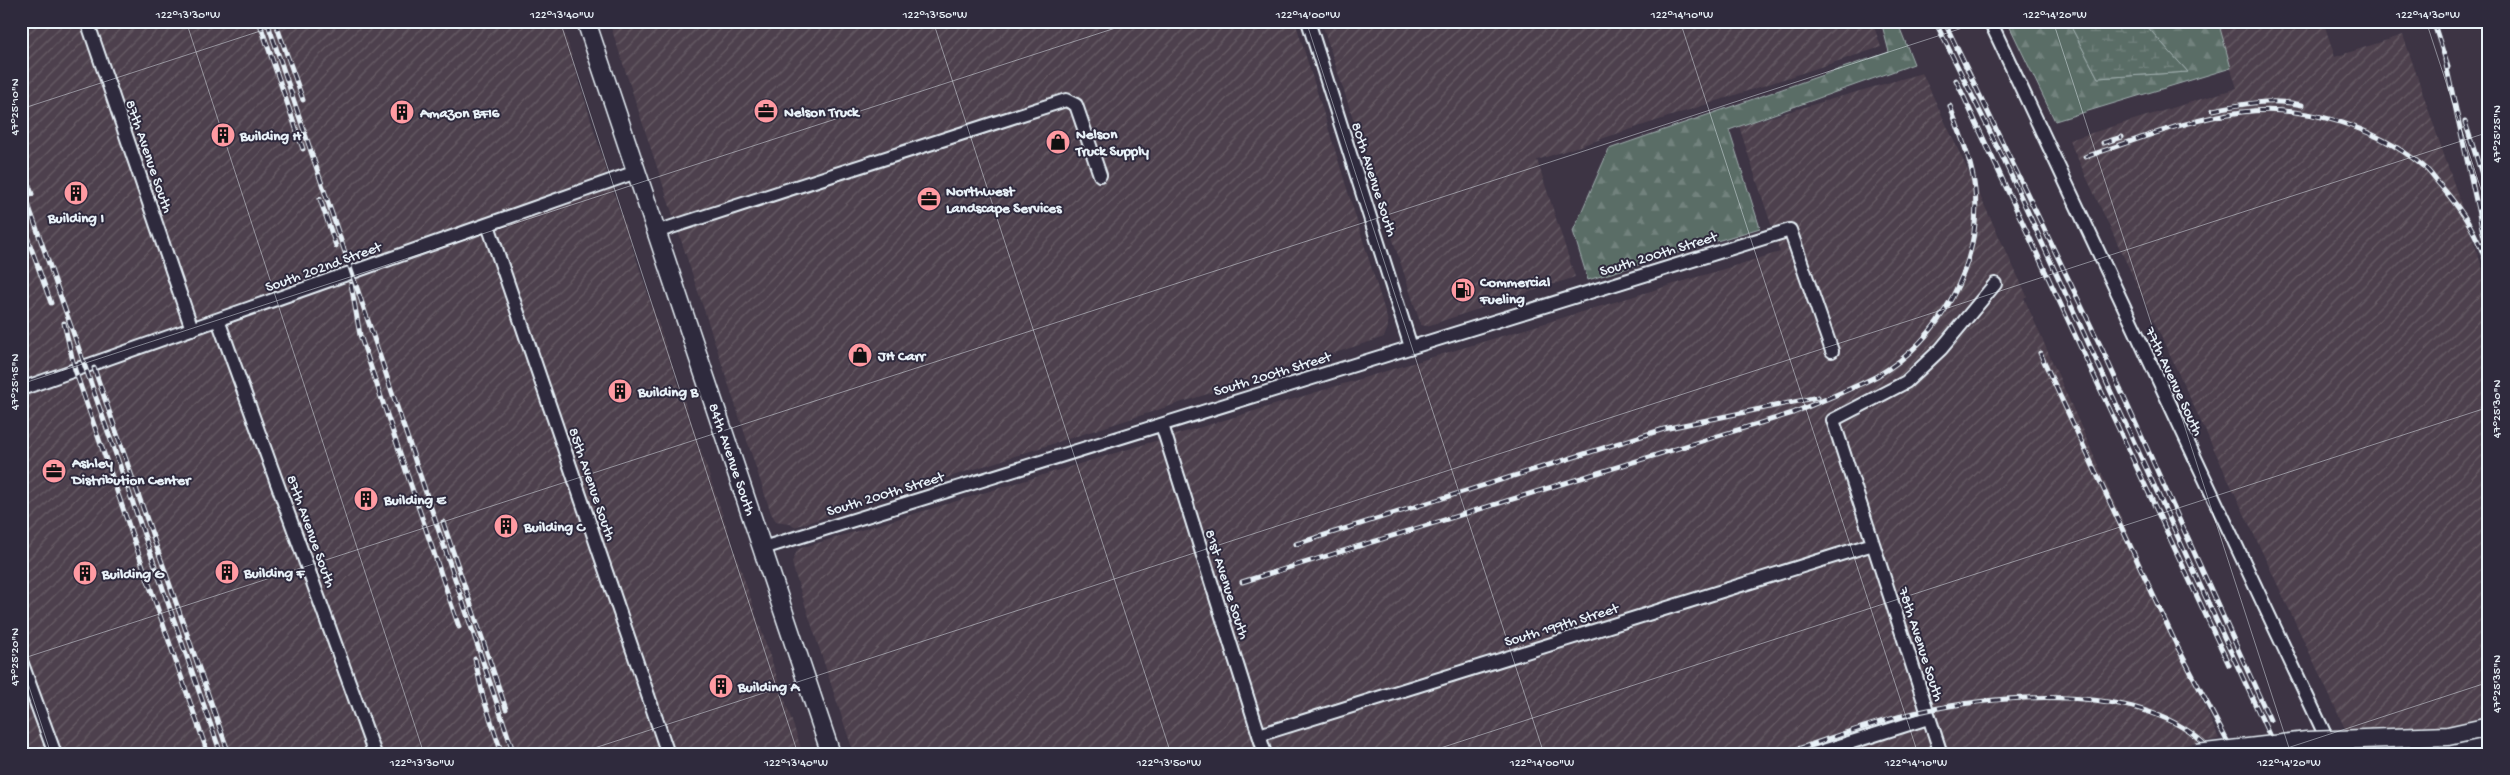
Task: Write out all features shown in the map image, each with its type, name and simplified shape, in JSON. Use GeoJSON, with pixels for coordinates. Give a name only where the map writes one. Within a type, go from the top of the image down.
{"type":"FeatureCollection","features":[{"type":"Feature","properties":{"kind":"main road","name":"84th Avenue South"},"geometry":{"type":"LineString","coordinates":[[586,21],[831,754]]}},
{"type":"Feature","properties":{"kind":"main road"},"geometry":{"type":"LineString","coordinates":[[2197,754],[2307,741],[2448,736],[2489,728]]}},
{"type":"Feature","properties":{"kind":"main road"},"geometry":{"type":"LineString","coordinates":[[2382,754],[2452,748],[2489,742]]}},
{"type":"Feature","properties":{"kind":"street","name":"87th Avenue South"},"geometry":{"type":"LineString","coordinates":[[86,21],[192,329]]}},
{"type":"Feature","properties":{"kind":"street","name":"80th Avenue South"},"geometry":{"type":"LineString","coordinates":[[1308,21],[1411,347]]}},
{"type":"Feature","properties":{"kind":"street","name":"77th Avenue South"},"geometry":{"type":"LineString","coordinates":[[1990,21],[2209,492],[2334,754]]}},
{"type":"Feature","properties":{"kind":"street"},"geometry":{"type":"LineString","coordinates":[[656,232],[1066,100],[1076,104],[1100,175]]}},
{"type":"Feature","properties":{"kind":"street","name":"South 202nd Street"},"geometry":{"type":"LineString","coordinates":[[21,389],[636,172]]}},
{"type":"Feature","properties":{"kind":"street","name":"85th Avenue South"},"geometry":{"type":"LineString","coordinates":[[488,225],[668,754]]}},
{"type":"Feature","properties":{"kind":"street","name":"South 200th Street"},"geometry":{"type":"LineString","coordinates":[[763,548],[1790,230],[1832,351]]}},
{"type":"Feature","properties":{"kind":"street","name":"78th Avenue South"},"geometry":{"type":"LineString","coordinates":[[1941,754],[1833,420],[1906,382],[1941,348],[1995,284]]}},
{"type":"Feature","properties":{"kind":"street","name":"87th Avenue South"},"geometry":{"type":"LineString","coordinates":[[218,320],[375,754]]}},
{"type":"Feature","properties":{"kind":"street","name":"81st Avenue South"},"geometry":{"type":"LineString","coordinates":[[1162,425],[1265,754]]}},
{"type":"Feature","properties":{"kind":"street","name":"South 199th Street"},"geometry":{"type":"LineString","coordinates":[[1259,735],[1873,544]]}},
{"type":"Feature","properties":{"kind":"street"},"geometry":{"type":"LineString","coordinates":[[21,661],[55,754]]}},
{"type":"Feature","properties":{"kind":"street"},"geometry":{"type":"LineString","coordinates":[[1814,754],[1928,718]]}},
{"type":"Feature","properties":{"kind":"shaded area"},"geometry":{"type":"Polygon","coordinates":[[[21,21],[561,21],[604,163],[803,754],[21,754],[21,21]]]}},
{"type":"Feature","properties":{"kind":"shaded area"},"geometry":{"type":"Polygon","coordinates":[[[609,21],[1295,21],[1387,318],[1388,327],[1384,337],[794,527],[789,523],[776,521],[771,513],[609,21]]]}},
{"type":"Feature","properties":{"kind":"shaded area"},"geometry":{"type":"Polygon","coordinates":[[[1321,21],[1872,21],[1881,47],[1537,160],[1575,277],[1427,326],[1421,325],[1321,21]]]}},
{"type":"Feature","properties":{"kind":"shaded area"},"geometry":{"type":"Polygon","coordinates":[[[2216,21],[2323,21],[2335,57],[2403,35],[2489,287],[2489,754],[2357,754],[2069,140],[2237,88],[2216,21]]]}},
{"type":"Feature","properties":{"kind":"shaded area"},"geometry":{"type":"Polygon","coordinates":[[[1922,73],[2027,296],[2024,298],[2219,739],[2133,754],[854,754],[795,574],[792,562],[798,549],[1780,252],[1739,126],[1922,73]]]}},
{"type":"Feature","properties":{"kind":"green space"},"geometry":{"type":"Polygon","coordinates":[[[1881,21],[1897,21],[1914,64],[1729,130],[1760,228],[1588,280],[1573,231],[1609,149],[1889,52],[1881,21]]]}},
{"type":"Feature","properties":{"kind":"green space"},"geometry":{"type":"Polygon","coordinates":[[[2007,21],[2068,21],[2098,78],[2188,72],[2142,21],[2218,21],[2231,68],[2055,121],[2007,21]]]}},
{"type":"Feature","properties":{"kind":"green space"},"geometry":{"type":"Polygon","coordinates":[[[2068,21],[2142,21],[2188,72],[2098,78],[2068,21]]]}},
{"type":"Feature","properties":{"kind":"railway"},"geometry":{"type":"LineString","coordinates":[[259,21],[303,149]]}},
{"type":"Feature","properties":{"kind":"railway"},"geometry":{"type":"LineString","coordinates":[[267,21],[514,754]]}},
{"type":"Feature","properties":{"kind":"railway"},"geometry":{"type":"LineString","coordinates":[[275,21],[303,100]]}},
{"type":"Feature","properties":{"kind":"railway"},"geometry":{"type":"LineString","coordinates":[[1935,21],[2002,156],[2278,754]]}},
{"type":"Feature","properties":{"kind":"railway"},"geometry":{"type":"LineString","coordinates":[[1944,21],[2102,349],[2270,720]]}},
{"type":"Feature","properties":{"kind":"railway"},"geometry":{"type":"LineString","coordinates":[[2433,21],[2448,67]]}},
{"type":"Feature","properties":{"kind":"railway"},"geometry":{"type":"LineString","coordinates":[[2445,60],[2486,246]]}},
{"type":"Feature","properties":{"kind":"railway"},"geometry":{"type":"LineString","coordinates":[[1956,80],[2229,665]]}},
{"type":"Feature","properties":{"kind":"railway"},"geometry":{"type":"LineString","coordinates":[[2213,110],[2268,102],[2302,105]]}},
{"type":"Feature","properties":{"kind":"railway"},"geometry":{"type":"LineString","coordinates":[[1242,582],[1793,413],[1877,376],[1900,361],[1938,321],[1964,272],[1971,245],[1975,218],[1975,190],[1965,148],[1950,106]]}},
{"type":"Feature","properties":{"kind":"railway"},"geometry":{"type":"LineString","coordinates":[[2085,157],[2182,125],[2242,112],[2266,110],[2290,112],[2338,121],[2383,140],[2404,152],[2428,170],[2470,225],[2489,271]]}},
{"type":"Feature","properties":{"kind":"railway"},"geometry":{"type":"LineString","coordinates":[[2465,122],[2489,196]]}},
{"type":"Feature","properties":{"kind":"railway"},"geometry":{"type":"LineString","coordinates":[[2103,143],[2122,137]]}},
{"type":"Feature","properties":{"kind":"railway"},"geometry":{"type":"LineString","coordinates":[[21,162],[32,194]]}},
{"type":"Feature","properties":{"kind":"railway"},"geometry":{"type":"LineString","coordinates":[[21,184],[221,754]]}},
{"type":"Feature","properties":{"kind":"railway"},"geometry":{"type":"LineString","coordinates":[[320,199],[336,246]]}},
{"type":"Feature","properties":{"kind":"railway"},"geometry":{"type":"LineString","coordinates":[[21,220],[51,303]]}},
{"type":"Feature","properties":{"kind":"railway"},"geometry":{"type":"LineString","coordinates":[[351,284],[360,335],[459,627]]}},
{"type":"Feature","properties":{"kind":"railway"},"geometry":{"type":"LineString","coordinates":[[64,323],[75,370],[208,754]]}},
{"type":"Feature","properties":{"kind":"railway"},"geometry":{"type":"LineString","coordinates":[[2040,353],[2177,646],[2234,754]]}},
{"type":"Feature","properties":{"kind":"railway"},"geometry":{"type":"LineString","coordinates":[[94,368],[229,754]]}},
{"type":"Feature","properties":{"kind":"railway"},"geometry":{"type":"LineString","coordinates":[[1296,544],[1664,429],[1818,397]]}},
{"type":"Feature","properties":{"kind":"railway"},"geometry":{"type":"LineString","coordinates":[[443,522],[506,709]]}},
{"type":"Feature","properties":{"kind":"railway"},"geometry":{"type":"LineString","coordinates":[[475,659],[483,697],[502,754]]}},
{"type":"Feature","properties":{"kind":"railway"},"geometry":{"type":"LineString","coordinates":[[1783,754],[1914,713],[1949,706],[2030,698],[2073,698],[2114,703],[2153,713],[2187,730],[2214,754]]}},
{"type":"Feature","properties":{"kind":"place","name":"Nelson Truck"},"geometry":{"type":"Point","coordinates":[766,111]}},
{"type":"Feature","properties":{"kind":"place","name":"Amazon BFI6"},"geometry":{"type":"Point","coordinates":[402,112]}},
{"type":"Feature","properties":{"kind":"place","name":"Building H"},"geometry":{"type":"Point","coordinates":[223,135]}},
{"type":"Feature","properties":{"kind":"place","name":"Nelson Truck Supply"},"geometry":{"type":"Point","coordinates":[1058,142]}},
{"type":"Feature","properties":{"kind":"place","name":"Building I"},"geometry":{"type":"Point","coordinates":[76,193]}},
{"type":"Feature","properties":{"kind":"place","name":"Northwest Landscape Services"},"geometry":{"type":"Point","coordinates":[929,199]}},
{"type":"Feature","properties":{"kind":"place","name":"Commercial Fueling"},"geometry":{"type":"Point","coordinates":[1463,290]}},
{"type":"Feature","properties":{"kind":"place","name":"JH Carr"},"geometry":{"type":"Point","coordinates":[860,355]}},
{"type":"Feature","properties":{"kind":"place","name":"Building B"},"geometry":{"type":"Point","coordinates":[620,391]}},
{"type":"Feature","properties":{"kind":"place","name":"Ashley Distribution Center"},"geometry":{"type":"Point","coordinates":[54,471]}},
{"type":"Feature","properties":{"kind":"place","name":"Building E"},"geometry":{"type":"Point","coordinates":[366,499]}},
{"type":"Feature","properties":{"kind":"place","name":"Building C"},"geometry":{"type":"Point","coordinates":[506,526]}},
{"type":"Feature","properties":{"kind":"place","name":"Building F"},"geometry":{"type":"Point","coordinates":[227,572]}},
{"type":"Feature","properties":{"kind":"place","name":"Building G"},"geometry":{"type":"Point","coordinates":[85,573]}},
{"type":"Feature","properties":{"kind":"place","name":"Building A"},"geometry":{"type":"Point","coordinates":[721,686]}}]}
